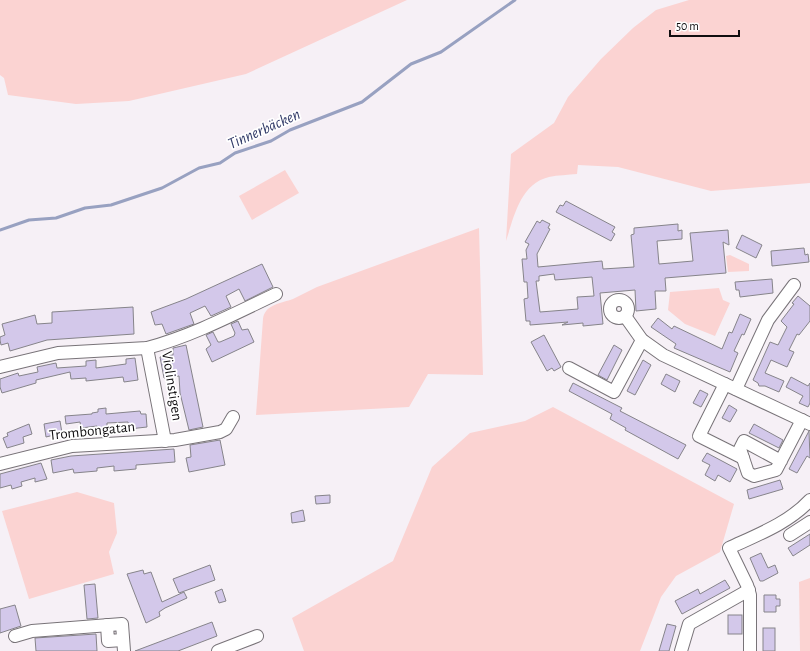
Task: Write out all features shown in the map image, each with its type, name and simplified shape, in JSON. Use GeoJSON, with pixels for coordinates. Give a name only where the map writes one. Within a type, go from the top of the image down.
{"type":"FeatureCollection","features":[{"type":"Feature","properties":{"kind":"street"},"geometry":{"type":"LineString","coordinates":[[742,458],[700,436],[731,387],[768,320],[794,285]]}},
{"type":"Feature","properties":{"kind":"street","name":"Violinstigen"},"geometry":{"type":"LineString","coordinates":[[233,417],[226,429],[220,432],[165,441],[147,348],[210,325],[276,294]]}},
{"type":"Feature","properties":{"kind":"street"},"geometry":{"type":"LineString","coordinates":[[625,316],[642,340],[663,355],[806,422],[776,470],[754,476],[748,473],[740,449],[744,442],[781,461]]}},
{"type":"Feature","properties":{"kind":"street"},"geometry":{"type":"LineString","coordinates":[[569,368],[614,392],[642,340]]}},
{"type":"Feature","properties":{"kind":"street"},"geometry":{"type":"LineString","coordinates":[[0,368],[58,353],[147,348]]}},
{"type":"Feature","properties":{"kind":"street","name":"Trombongatan"},"geometry":{"type":"LineString","coordinates":[[0,464],[72,446],[165,441]]}},
{"type":"Feature","properties":{"kind":"street"},"geometry":{"type":"LineString","coordinates":[[750,651],[749,590],[729,548],[778,524],[794,514],[810,500]]}},
{"type":"Feature","properties":{"kind":"street"},"geometry":{"type":"LineString","coordinates":[[790,535],[810,522]]}},
{"type":"Feature","properties":{"kind":"street"},"geometry":{"type":"LineString","coordinates":[[681,651],[689,624],[749,590]]}},
{"type":"Feature","properties":{"kind":"street"},"geometry":{"type":"LineString","coordinates":[[15,636],[32,631],[122,624],[124,646]]}},
{"type":"Feature","properties":{"kind":"street"},"geometry":{"type":"LineString","coordinates":[[218,651],[257,636]]}},
{"type":"Feature","properties":{"kind":"shaded area"},"geometry":{"type":"Polygon","coordinates":[[[0,0],[407,0],[246,74],[129,101],[76,104],[8,95],[4,78],[0,75],[0,0]]]}},
{"type":"Feature","properties":{"kind":"shaded area"},"geometry":{"type":"Polygon","coordinates":[[[689,0],[810,0],[810,183],[711,191],[618,167],[578,165],[577,174],[549,177],[539,181],[531,187],[525,194],[515,212],[506,241],[511,154],[554,123],[568,97],[601,59],[633,28],[656,10],[689,0]]]}},
{"type":"Feature","properties":{"kind":"shaded area"},"geometry":{"type":"Polygon","coordinates":[[[285,170],[299,193],[252,220],[239,196],[285,170]]]}},
{"type":"Feature","properties":{"kind":"shaded area"},"geometry":{"type":"Polygon","coordinates":[[[479,228],[483,375],[428,374],[409,407],[256,415],[263,319],[264,314],[270,307],[293,299],[317,287],[479,228]]]}},
{"type":"Feature","properties":{"kind":"shaded area"},"geometry":{"type":"Polygon","coordinates":[[[730,255],[749,264],[749,271],[728,272],[726,256],[730,255]]]}},
{"type":"Feature","properties":{"kind":"shaded area"},"geometry":{"type":"Polygon","coordinates":[[[719,288],[723,300],[730,303],[715,336],[685,324],[668,310],[670,292],[719,288]]]}},
{"type":"Feature","properties":{"kind":"shaded area"},"geometry":{"type":"Polygon","coordinates":[[[553,407],[734,504],[720,552],[676,576],[661,597],[640,651],[304,651],[292,618],[393,561],[432,467],[470,433],[525,421],[553,407]]]}},
{"type":"Feature","properties":{"kind":"shaded area"},"geometry":{"type":"Polygon","coordinates":[[[77,492],[114,503],[117,533],[109,552],[114,574],[29,599],[2,511],[77,492]]]}},
{"type":"Feature","properties":{"kind":"shaded area"},"geometry":{"type":"Polygon","coordinates":[[[810,578],[810,651],[800,651],[799,582],[810,578]]]}},
{"type":"Feature","properties":{"kind":"building"},"geometry":{"type":"Polygon","coordinates":[[[566,201],[615,227],[612,232],[615,234],[611,241],[556,212],[560,205],[563,206],[566,201]]]}},
{"type":"Feature","properties":{"kind":"building"},"geometry":{"type":"Polygon","coordinates":[[[542,220],[550,224],[548,228],[550,229],[537,254],[538,267],[602,261],[603,269],[634,267],[631,235],[634,234],[634,228],[678,224],[678,231],[682,230],[682,239],[657,241],[659,264],[693,261],[690,233],[728,230],[729,245],[723,242],[726,273],[665,278],[666,291],[655,291],[656,309],[636,311],[635,290],[600,293],[603,324],[583,326],[583,323],[562,325],[568,322],[530,325],[530,321],[526,321],[524,299],[528,298],[527,282],[524,282],[522,259],[527,259],[526,250],[529,244],[525,242],[537,221],[540,223],[542,220]],[[554,274],[539,276],[539,281],[536,281],[540,312],[578,309],[577,297],[594,296],[592,277],[555,280],[554,274]]]}},
{"type":"Feature","properties":{"kind":"building"},"geometry":{"type":"Polygon","coordinates":[[[742,235],[762,245],[756,258],[736,248],[742,235]]]}},
{"type":"Feature","properties":{"kind":"building"},"geometry":{"type":"Polygon","coordinates":[[[804,248],[805,255],[808,254],[809,262],[772,266],[771,251],[804,248]]]}},
{"type":"Feature","properties":{"kind":"building"},"geometry":{"type":"Polygon","coordinates":[[[262,264],[273,287],[245,301],[239,289],[226,296],[231,307],[211,316],[205,306],[190,313],[194,324],[166,334],[162,324],[155,325],[151,312],[186,299],[262,264]]]}},
{"type":"Feature","properties":{"kind":"building"},"geometry":{"type":"Polygon","coordinates":[[[772,279],[773,293],[740,297],[739,290],[736,290],[735,282],[772,279]]]}},
{"type":"Feature","properties":{"kind":"building"},"geometry":{"type":"Polygon","coordinates":[[[798,296],[810,306],[810,321],[799,335],[797,334],[789,350],[794,352],[787,367],[771,360],[765,373],[784,381],[779,392],[765,386],[759,386],[758,383],[753,380],[770,342],[778,345],[787,327],[781,321],[798,296]]]}},
{"type":"Feature","properties":{"kind":"building"},"geometry":{"type":"Polygon","coordinates":[[[133,307],[134,334],[47,340],[10,351],[8,343],[1,345],[0,337],[5,335],[2,324],[35,315],[37,324],[52,323],[52,312],[133,307]]]}},
{"type":"Feature","properties":{"kind":"building"},"geometry":{"type":"Polygon","coordinates":[[[740,314],[751,319],[744,335],[742,334],[734,351],[738,353],[730,372],[674,348],[676,344],[651,327],[658,318],[672,329],[674,326],[722,349],[729,332],[732,333],[740,314]]]}},
{"type":"Feature","properties":{"kind":"building"},"geometry":{"type":"Polygon","coordinates":[[[238,321],[242,330],[248,329],[254,342],[212,362],[206,349],[211,345],[206,335],[213,332],[218,342],[234,336],[235,333],[231,324],[238,321]]]}},
{"type":"Feature","properties":{"kind":"building"},"geometry":{"type":"Polygon","coordinates":[[[544,335],[561,367],[554,371],[552,368],[547,371],[531,342],[544,335]]]}},
{"type":"Feature","properties":{"kind":"building"},"geometry":{"type":"Polygon","coordinates":[[[186,345],[203,427],[189,430],[180,393],[179,376],[164,378],[160,357],[173,355],[173,348],[186,345]]]}},
{"type":"Feature","properties":{"kind":"building"},"geometry":{"type":"Polygon","coordinates":[[[614,345],[622,350],[607,380],[598,375],[614,345]]]}},
{"type":"Feature","properties":{"kind":"building"},"geometry":{"type":"Polygon","coordinates":[[[135,358],[138,380],[124,382],[123,377],[86,381],[86,378],[71,379],[70,372],[36,380],[36,383],[2,393],[0,387],[0,379],[18,373],[19,376],[38,372],[37,367],[56,363],[57,368],[86,366],[86,361],[96,360],[96,368],[126,364],[126,359],[135,358]]]}},
{"type":"Feature","properties":{"kind":"building"},"geometry":{"type":"Polygon","coordinates":[[[643,360],[651,365],[635,395],[627,391],[643,360]]]}},
{"type":"Feature","properties":{"kind":"building"},"geometry":{"type":"Polygon","coordinates":[[[666,374],[680,381],[675,392],[661,384],[666,374]]]}},
{"type":"Feature","properties":{"kind":"building"},"geometry":{"type":"Polygon","coordinates":[[[791,377],[808,386],[810,383],[810,403],[808,407],[799,403],[803,396],[786,387],[791,377]]]}},
{"type":"Feature","properties":{"kind":"building"},"geometry":{"type":"Polygon","coordinates":[[[573,383],[622,408],[620,411],[686,445],[678,459],[625,430],[626,428],[610,419],[612,414],[569,391],[573,383]]]}},
{"type":"Feature","properties":{"kind":"building"},"geometry":{"type":"Polygon","coordinates":[[[700,390],[708,394],[701,407],[693,403],[700,390]]]}},
{"type":"Feature","properties":{"kind":"building"},"geometry":{"type":"Polygon","coordinates":[[[729,405],[737,410],[730,422],[722,418],[729,405]]]}},
{"type":"Feature","properties":{"kind":"building"},"geometry":{"type":"Polygon","coordinates":[[[106,408],[106,414],[140,411],[141,414],[146,414],[147,427],[129,429],[128,422],[107,423],[107,430],[97,431],[97,426],[81,428],[80,422],[66,424],[65,416],[92,414],[98,412],[98,409],[106,408]]]}},
{"type":"Feature","properties":{"kind":"building"},"geometry":{"type":"Polygon","coordinates":[[[60,421],[62,433],[46,437],[44,424],[60,421]]]}},
{"type":"Feature","properties":{"kind":"building"},"geometry":{"type":"Polygon","coordinates":[[[29,424],[32,434],[23,437],[24,443],[7,448],[3,438],[8,436],[7,433],[29,424]]]}},
{"type":"Feature","properties":{"kind":"building"},"geometry":{"type":"Polygon","coordinates":[[[754,424],[783,440],[779,448],[749,433],[754,424]]]}},
{"type":"Feature","properties":{"kind":"building"},"geometry":{"type":"Polygon","coordinates":[[[809,431],[810,458],[807,456],[797,473],[789,469],[809,431]]]}},
{"type":"Feature","properties":{"kind":"building"},"geometry":{"type":"Polygon","coordinates":[[[220,440],[225,465],[189,472],[186,458],[191,457],[190,445],[220,440]]]}},
{"type":"Feature","properties":{"kind":"building"},"geometry":{"type":"Polygon","coordinates":[[[174,449],[175,462],[136,465],[136,469],[114,471],[114,466],[97,468],[97,471],[74,473],[73,469],[53,473],[51,460],[71,456],[174,449]]]}},
{"type":"Feature","properties":{"kind":"building"},"geometry":{"type":"Polygon","coordinates":[[[707,453],[737,469],[730,482],[718,475],[715,481],[705,475],[710,465],[702,461],[707,453]]]}},
{"type":"Feature","properties":{"kind":"building"},"geometry":{"type":"Polygon","coordinates":[[[41,463],[47,479],[35,482],[35,478],[21,482],[22,486],[12,489],[11,485],[0,488],[0,474],[41,463]]]}},
{"type":"Feature","properties":{"kind":"building"},"geometry":{"type":"Polygon","coordinates":[[[780,480],[783,489],[749,499],[747,490],[780,480]]]}},
{"type":"Feature","properties":{"kind":"building"},"geometry":{"type":"Polygon","coordinates":[[[330,495],[330,503],[316,504],[315,496],[330,495]]]}},
{"type":"Feature","properties":{"kind":"building"},"geometry":{"type":"Polygon","coordinates":[[[303,510],[305,521],[292,523],[291,513],[303,510]]]}},
{"type":"Feature","properties":{"kind":"building"},"geometry":{"type":"Polygon","coordinates":[[[810,534],[810,545],[793,556],[788,548],[810,534]]]}},
{"type":"Feature","properties":{"kind":"building"},"geometry":{"type":"Polygon","coordinates":[[[761,553],[768,568],[775,565],[778,573],[763,581],[760,581],[750,558],[761,553]]]}},
{"type":"Feature","properties":{"kind":"building"},"geometry":{"type":"Polygon","coordinates":[[[210,565],[215,580],[179,593],[173,579],[210,565]]]}},
{"type":"Feature","properties":{"kind":"building"},"geometry":{"type":"Polygon","coordinates":[[[143,570],[144,574],[151,572],[162,602],[184,592],[187,598],[165,608],[159,612],[160,616],[146,623],[127,574],[143,570]]]}},
{"type":"Feature","properties":{"kind":"building"},"geometry":{"type":"Polygon","coordinates":[[[725,580],[730,588],[682,614],[675,601],[698,589],[700,594],[725,580]]]}},
{"type":"Feature","properties":{"kind":"building"},"geometry":{"type":"Polygon","coordinates":[[[95,584],[98,618],[87,619],[84,585],[95,584]]]}},
{"type":"Feature","properties":{"kind":"building"},"geometry":{"type":"Polygon","coordinates":[[[222,589],[226,601],[219,603],[215,592],[222,589]]]}},
{"type":"Feature","properties":{"kind":"building"},"geometry":{"type":"Polygon","coordinates":[[[764,595],[776,595],[776,599],[780,599],[780,606],[776,606],[776,612],[764,612],[764,595]]]}},
{"type":"Feature","properties":{"kind":"building"},"geometry":{"type":"Polygon","coordinates":[[[15,605],[21,626],[0,633],[0,609],[15,605]]]}},
{"type":"Feature","properties":{"kind":"building"},"geometry":{"type":"Polygon","coordinates":[[[728,615],[742,615],[742,634],[728,634],[728,615]]]}},
{"type":"Feature","properties":{"kind":"building"},"geometry":{"type":"Polygon","coordinates":[[[212,622],[217,636],[178,651],[135,651],[212,622]]]}},
{"type":"Feature","properties":{"kind":"building"},"geometry":{"type":"Polygon","coordinates":[[[667,624],[676,626],[669,651],[659,651],[667,624]]]}},
{"type":"Feature","properties":{"kind":"building"},"geometry":{"type":"Polygon","coordinates":[[[763,628],[775,628],[775,651],[763,651],[763,628]]]}},
{"type":"Feature","properties":{"kind":"building"},"geometry":{"type":"Polygon","coordinates":[[[96,634],[97,651],[36,651],[35,638],[96,634]]]}},
{"type":"Feature","properties":{"kind":"waterway","name":"Tinnerbäcken"},"geometry":{"type":"LineString","coordinates":[[0,230],[29,220],[56,218],[85,208],[111,205],[162,188],[199,168],[220,163],[235,153],[271,141],[290,130],[362,102],[411,64],[441,52],[515,0]]}}]}
